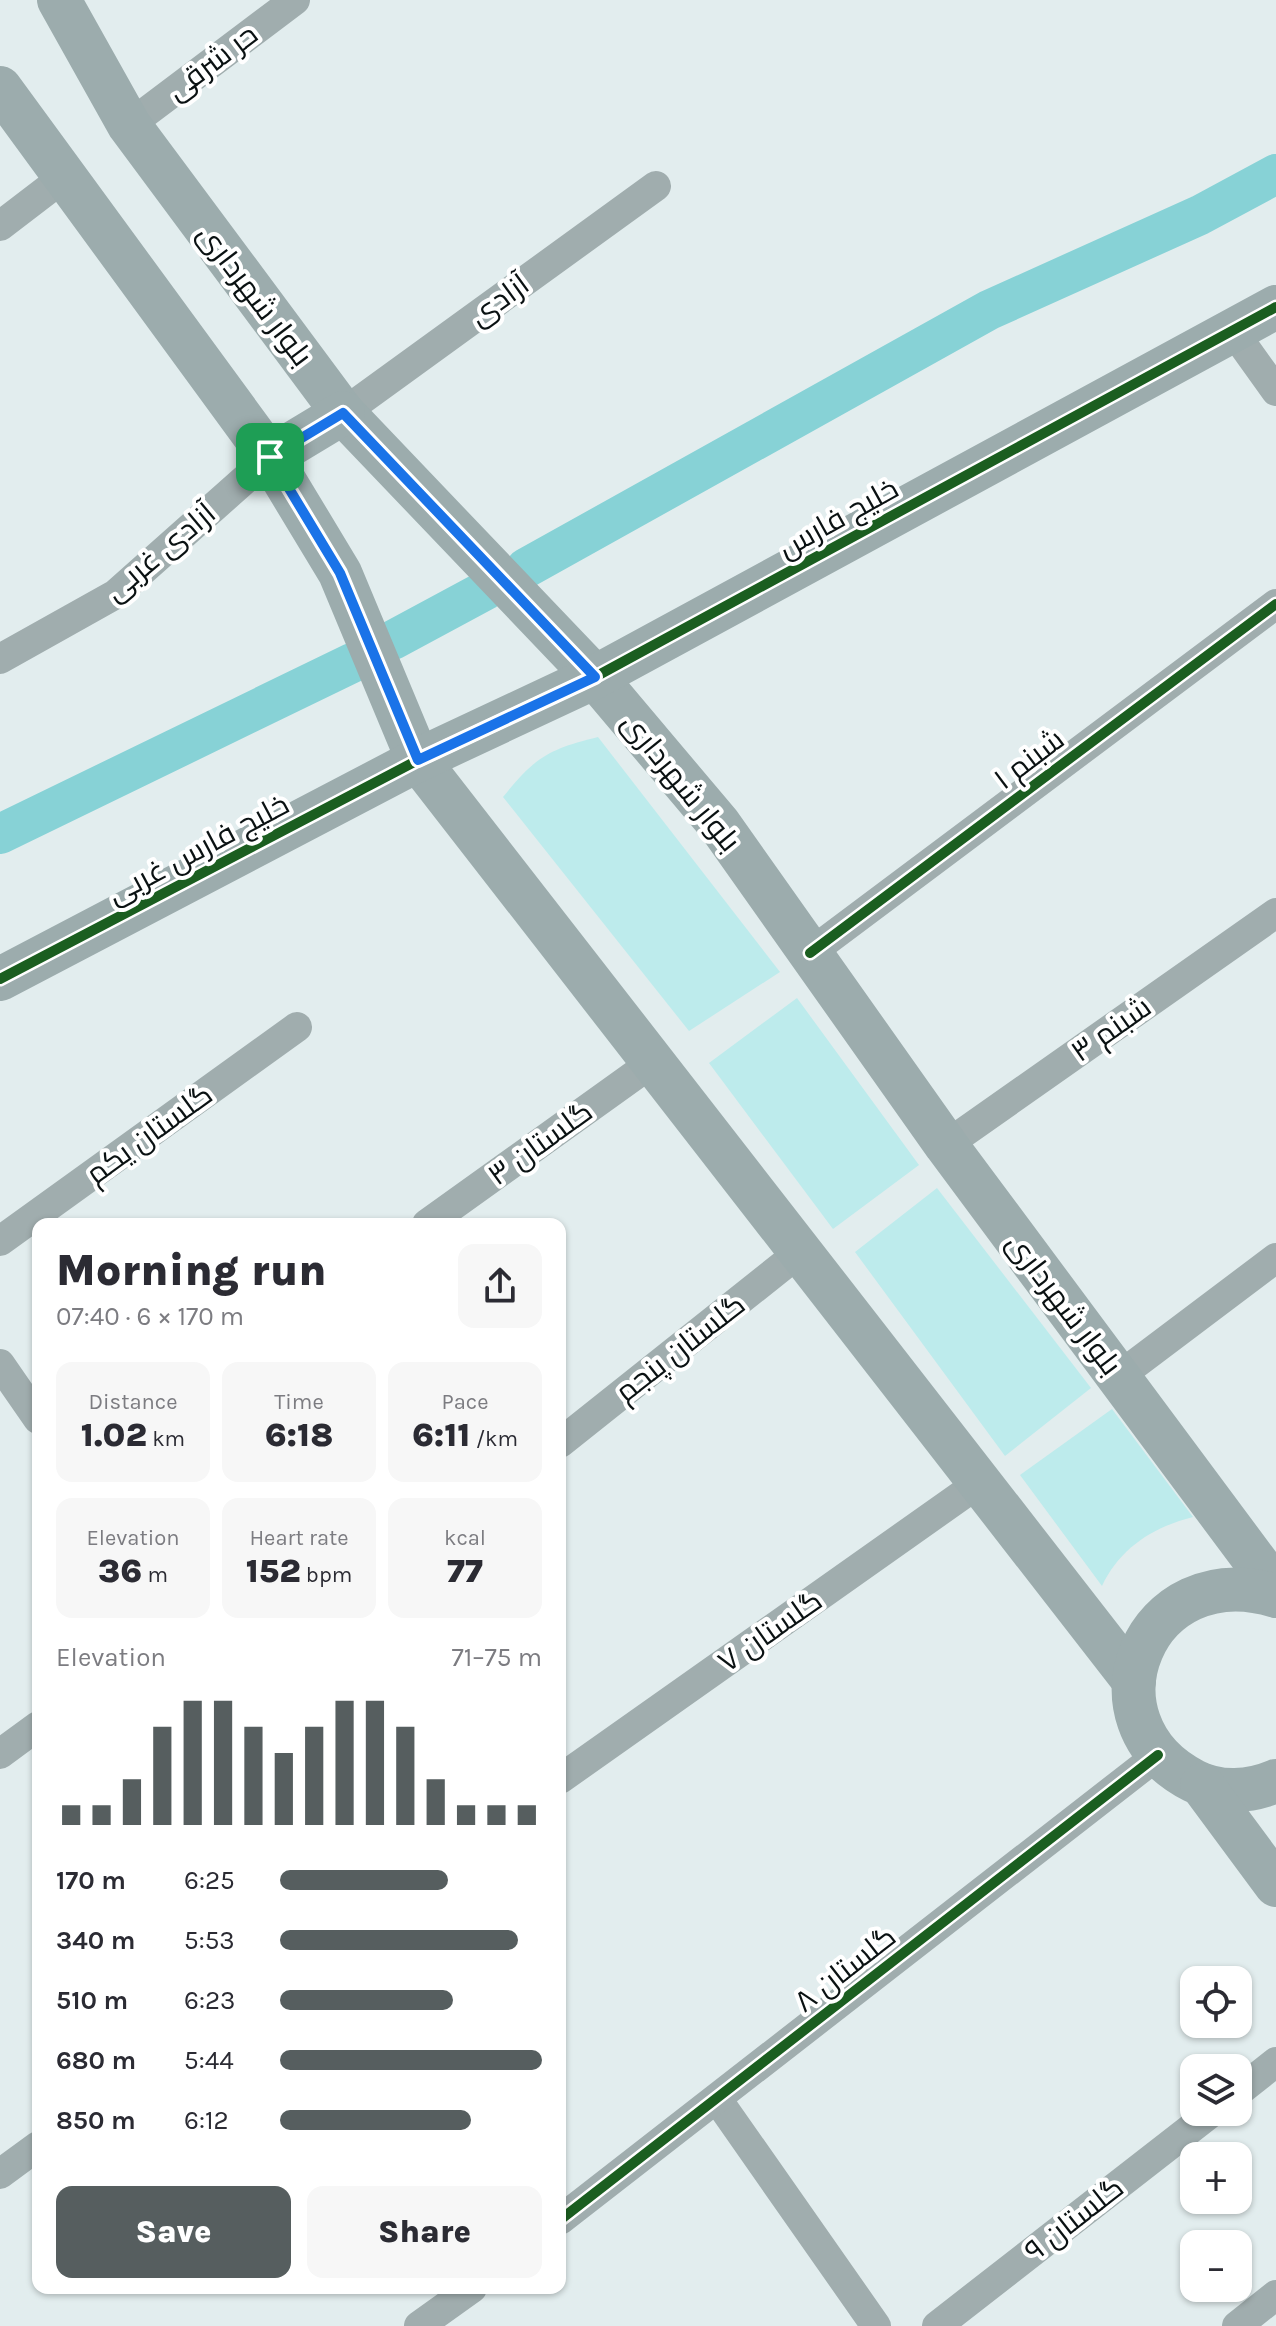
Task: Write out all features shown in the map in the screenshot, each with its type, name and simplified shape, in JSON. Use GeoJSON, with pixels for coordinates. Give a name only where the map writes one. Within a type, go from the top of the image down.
{"type":"FeatureCollection","features":[{"type":"Feature","properties":{"kind":"main road","name":"بلوار شهرداری"},"geometry":{"type":"LineString","coordinates":[[59,0],[129,125],[343,413],[595,677],[719,824],[946,1145],[1276,1589]]}},
{"type":"Feature","properties":{"kind":"main road"},"geometry":{"type":"LineString","coordinates":[[0,88],[270,457],[340,573],[418,760],[1134,1681]]}},
{"type":"Feature","properties":{"kind":"main road","name":"خلیج فارس"},"geometry":{"type":"LineString","coordinates":[[418,760],[595,677],[1276,307]]}},
{"type":"Feature","properties":{"kind":"main road"},"geometry":{"type":"LineString","coordinates":[[270,457],[343,413]]}},
{"type":"Feature","properties":{"kind":"main road","name":"خلیج فارس غربی"},"geometry":{"type":"LineString","coordinates":[[0,979],[418,760]]}},
{"type":"Feature","properties":{"kind":"main road"},"geometry":{"type":"LineString","coordinates":[[1276,1596],[1250,1588],[1217,1588],[1185,1600],[1159,1621],[1141,1649],[1134,1681],[1135,1708],[1143,1733],[1158,1755],[1178,1773],[1202,1785],[1228,1790],[1260,1788],[1276,1781]]}},
{"type":"Feature","properties":{"kind":"main road"},"geometry":{"type":"LineString","coordinates":[[1202,1785],[1276,1885]]}},
{"type":"Feature","properties":{"kind":"street","name":"حر شرقی"},"geometry":{"type":"LineString","coordinates":[[129,125],[295,0]]}},
{"type":"Feature","properties":{"kind":"street"},"geometry":{"type":"LineString","coordinates":[[0,226],[64,177]]}},
{"type":"Feature","properties":{"kind":"street","name":"آزادی"},"geometry":{"type":"LineString","coordinates":[[343,413],[656,186]]}},
{"type":"Feature","properties":{"kind":"street"},"geometry":{"type":"LineString","coordinates":[[1233,331],[1276,391]]}},
{"type":"Feature","properties":{"kind":"street","name":"آزادی غربی"},"geometry":{"type":"LineString","coordinates":[[0,659],[116,594],[270,457]]}},
{"type":"Feature","properties":{"kind":"street","name":"شبنم ۱"},"geometry":{"type":"LineString","coordinates":[[810,953],[1276,604]]}},
{"type":"Feature","properties":{"kind":"street","name":"شبنم ۳"},"geometry":{"type":"LineString","coordinates":[[946,1145],[1276,913]]}},
{"type":"Feature","properties":{"kind":"street","name":"گلستان یکم"},"geometry":{"type":"LineString","coordinates":[[0,1241],[297,1027]]}},
{"type":"Feature","properties":{"kind":"street","name":"گلستان ۳"},"geometry":{"type":"LineString","coordinates":[[435,1218],[653,1062]]}},
{"type":"Feature","properties":{"kind":"street","name":"گلستان پنجم"},"geometry":{"type":"LineString","coordinates":[[566,1438],[800,1252]]}},
{"type":"Feature","properties":{"kind":"street"},"geometry":{"type":"LineString","coordinates":[[1118,1377],[1276,1258]]}},
{"type":"Feature","properties":{"kind":"street"},"geometry":{"type":"LineString","coordinates":[[0,1364],[32,1410]]}},
{"type":"Feature","properties":{"kind":"street","name":"گلستان ۷"},"geometry":{"type":"LineString","coordinates":[[566,1775],[979,1483]]}},
{"type":"Feature","properties":{"kind":"street"},"geometry":{"type":"LineString","coordinates":[[0,1754],[32,1730]]}},
{"type":"Feature","properties":{"kind":"street","name":"گلستان ۸"},"geometry":{"type":"LineString","coordinates":[[566,2215],[1158,1755]]}},
{"type":"Feature","properties":{"kind":"street"},"geometry":{"type":"LineString","coordinates":[[1252,2081],[1276,2062]]}},
{"type":"Feature","properties":{"kind":"street"},"geometry":{"type":"LineString","coordinates":[[717,2099],[876,2326]]}},
{"type":"Feature","properties":{"kind":"street","name":"گلستان ۹"},"geometry":{"type":"LineString","coordinates":[[937,2326],[1194,2126]]}},
{"type":"Feature","properties":{"kind":"street"},"geometry":{"type":"LineString","coordinates":[[0,2174],[32,2150]]}},
{"type":"Feature","properties":{"kind":"street"},"geometry":{"type":"LineString","coordinates":[[419,2326],[463,2294]]}},
{"type":"Feature","properties":{"kind":"street"},"geometry":{"type":"LineString","coordinates":[[1237,2326],[1276,2295]]}},
{"type":"Feature","properties":{"kind":"shaded area"},"geometry":{"type":"Polygon","coordinates":[[[598,737],[780,972],[689,1031],[503,797],[524,772],[544,756],[598,737]]]}},
{"type":"Feature","properties":{"kind":"shaded area"},"geometry":{"type":"Polygon","coordinates":[[[797,998],[919,1165],[833,1229],[709,1063],[797,998]]]}},
{"type":"Feature","properties":{"kind":"shaded area"},"geometry":{"type":"Polygon","coordinates":[[[937,1188],[1091,1388],[1005,1456],[855,1252],[937,1188]]]}},
{"type":"Feature","properties":{"kind":"shaded area"},"geometry":{"type":"Polygon","coordinates":[[[1112,1409],[1193,1517],[1164,1527],[1139,1541],[1118,1561],[1102,1586],[1020,1475],[1112,1409]]]}},
{"type":"Feature","properties":{"kind":"waterway"},"geometry":{"type":"LineString","coordinates":[[526,568],[989,310],[1200,215],[1276,174]]}},
{"type":"Feature","properties":{"kind":"waterway"},"geometry":{"type":"LineString","coordinates":[[393,640],[484,591]]}},
{"type":"Feature","properties":{"kind":"waterway"},"geometry":{"type":"LineString","coordinates":[[0,834],[352,663]]}},
{"type":"Feature","properties":{"kind":"cycle path"},"geometry":{"type":"LineString","coordinates":[[0,979],[418,760],[595,677],[1276,307]]}},
{"type":"Feature","properties":{"kind":"cycle path"},"geometry":{"type":"LineString","coordinates":[[810,953],[1276,604]]}},
{"type":"Feature","properties":{"kind":"cycle path"},"geometry":{"type":"LineString","coordinates":[[566,2215],[1158,1755]]}},
{"type":"Feature","properties":{"kind":"route"},"geometry":{"type":"LineString","coordinates":[[343,413],[500,573],[595,677],[418,760],[340,573],[270,457],[343,413]]}}]}
